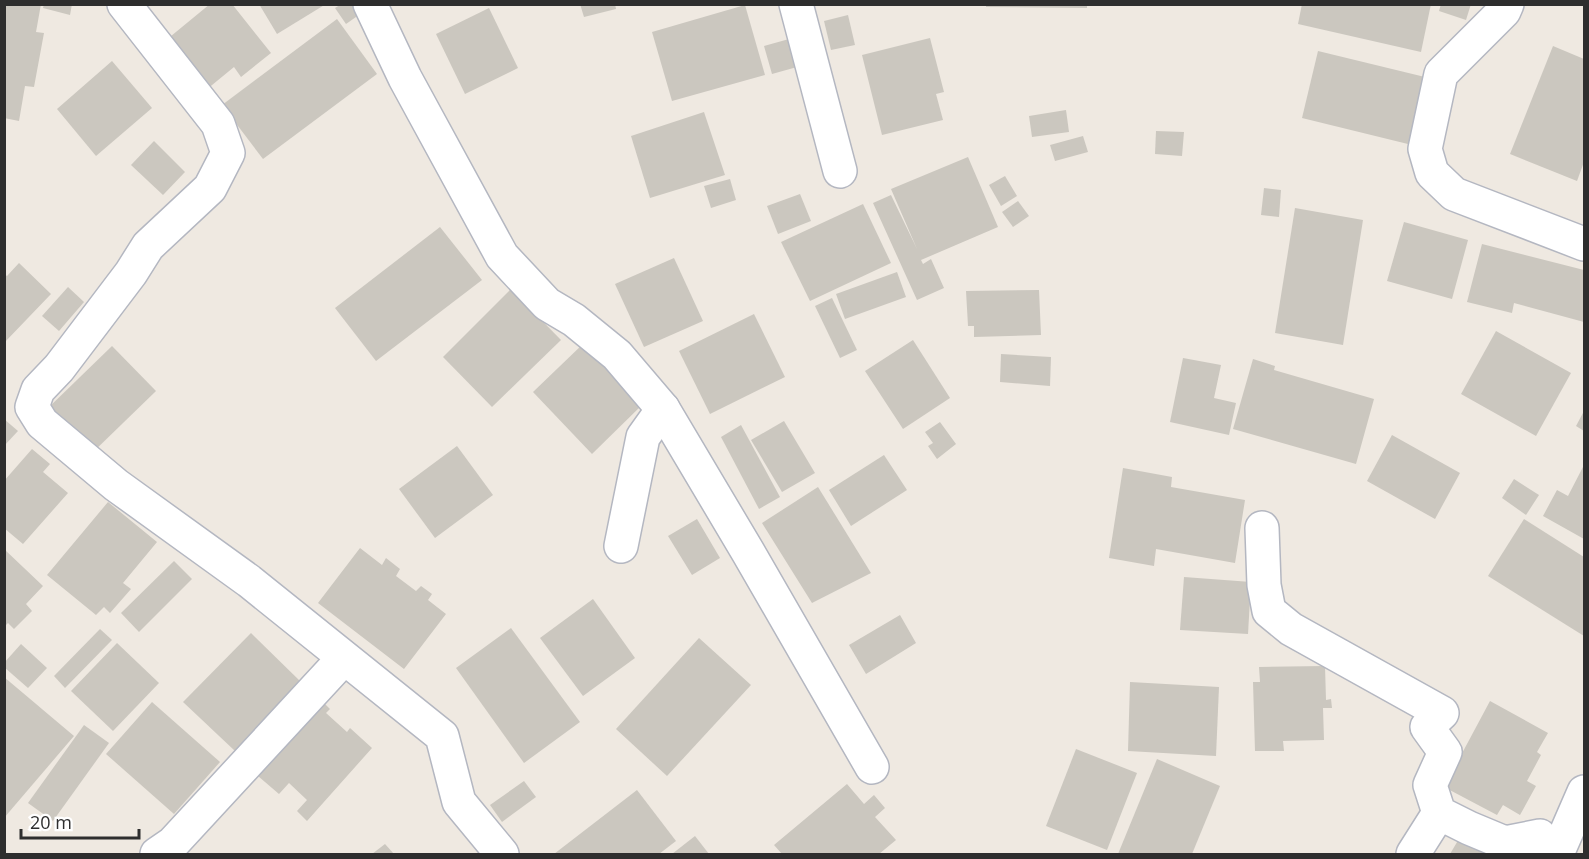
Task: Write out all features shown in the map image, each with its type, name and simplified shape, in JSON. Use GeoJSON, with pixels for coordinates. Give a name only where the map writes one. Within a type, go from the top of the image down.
{"type":"FeatureCollection","features":[{"type":"Feature","properties":{"kind":"street"},"geometry":{"type":"LineString","coordinates":[[124,4],[218,124],[228,153],[210,188],[148,246],[131,273],[59,368],[38,390],[32,407],[42,423],[116,485],[249,581],[442,736],[459,802],[502,855]]}},
{"type":"Feature","properties":{"kind":"street"},"geometry":{"type":"LineString","coordinates":[[370,4],[405,78],[502,256],[547,303],[574,320],[617,355],[663,410],[872,767]]}},
{"type":"Feature","properties":{"kind":"street"},"geometry":{"type":"LineString","coordinates":[[796,4],[840,171]]}},
{"type":"Feature","properties":{"kind":"street"},"geometry":{"type":"LineString","coordinates":[[1507,4],[1504,11],[1442,74],[1425,149],[1432,173],[1454,194],[1584,244]]}},
{"type":"Feature","properties":{"kind":"street"},"geometry":{"type":"LineString","coordinates":[[621,546],[643,437],[663,410]]}},
{"type":"Feature","properties":{"kind":"street"},"geometry":{"type":"LineString","coordinates":[[1262,528],[1264,585],[1269,611],[1291,629],[1442,713],[1427,727],[1445,752],[1430,785],[1439,813],[1505,843],[1540,836],[1555,855],[1584,792]]}},
{"type":"Feature","properties":{"kind":"street"},"geometry":{"type":"LineString","coordinates":[[157,855],[172,843],[344,658]]}},
{"type":"Feature","properties":{"kind":"street"},"geometry":{"type":"LineString","coordinates":[[1413,855],[1439,813]]}},
{"type":"Feature","properties":{"kind":"building"},"geometry":{"type":"Polygon","coordinates":[[[4,4],[41,4],[36,32],[44,33],[34,87],[25,86],[19,121],[4,118],[4,4]]]}},
{"type":"Feature","properties":{"kind":"building"},"geometry":{"type":"Polygon","coordinates":[[[44,4],[72,4],[70,15],[43,8],[44,4]]]}},
{"type":"Feature","properties":{"kind":"building"},"geometry":{"type":"Polygon","coordinates":[[[210,4],[232,4],[271,53],[241,77],[234,67],[206,90],[165,41],[210,4]]]}},
{"type":"Feature","properties":{"kind":"building"},"geometry":{"type":"Polygon","coordinates":[[[259,4],[326,4],[277,34],[259,4]]]}},
{"type":"Feature","properties":{"kind":"building"},"geometry":{"type":"Polygon","coordinates":[[[580,4],[615,4],[616,9],[584,17],[580,4]]]}},
{"type":"Feature","properties":{"kind":"building"},"geometry":{"type":"Polygon","coordinates":[[[986,4],[1087,4],[1087,8],[986,7],[986,4]]]}},
{"type":"Feature","properties":{"kind":"building"},"geometry":{"type":"Polygon","coordinates":[[[1302,4],[1431,4],[1421,52],[1298,24],[1302,4]]]}},
{"type":"Feature","properties":{"kind":"building"},"geometry":{"type":"Polygon","coordinates":[[[1441,4],[1471,4],[1466,20],[1439,11],[1441,4]]]}},
{"type":"Feature","properties":{"kind":"building"},"geometry":{"type":"Polygon","coordinates":[[[340,5],[362,5],[366,10],[346,24],[335,8],[340,5]]]}},
{"type":"Feature","properties":{"kind":"building"},"geometry":{"type":"Polygon","coordinates":[[[745,5],[765,75],[672,101],[652,32],[745,5]]]}},
{"type":"Feature","properties":{"kind":"building"},"geometry":{"type":"Polygon","coordinates":[[[489,8],[518,68],[465,94],[436,34],[489,8]]]}},
{"type":"Feature","properties":{"kind":"building"},"geometry":{"type":"Polygon","coordinates":[[[848,15],[855,45],[831,50],[824,21],[848,15]]]}},
{"type":"Feature","properties":{"kind":"building"},"geometry":{"type":"Polygon","coordinates":[[[337,19],[377,74],[263,159],[222,105],[337,19]]]}},
{"type":"Feature","properties":{"kind":"building"},"geometry":{"type":"Polygon","coordinates":[[[930,38],[944,92],[936,94],[943,120],[882,135],[862,55],[930,38]]]}},
{"type":"Feature","properties":{"kind":"building"},"geometry":{"type":"Polygon","coordinates":[[[789,39],[797,67],[772,74],[764,46],[789,39]]]}},
{"type":"Feature","properties":{"kind":"building"},"geometry":{"type":"Polygon","coordinates":[[[1553,46],[1584,59],[1584,162],[1577,181],[1510,154],[1553,46]]]}},
{"type":"Feature","properties":{"kind":"building"},"geometry":{"type":"Polygon","coordinates":[[[1318,51],[1429,78],[1412,145],[1302,118],[1318,51]]]}},
{"type":"Feature","properties":{"kind":"building"},"geometry":{"type":"Polygon","coordinates":[[[112,61],[152,108],[96,156],[57,109],[112,61]]]}},
{"type":"Feature","properties":{"kind":"building"},"geometry":{"type":"Polygon","coordinates":[[[1066,110],[1069,132],[1032,137],[1029,116],[1066,110]]]}},
{"type":"Feature","properties":{"kind":"building"},"geometry":{"type":"Polygon","coordinates":[[[704,112],[725,175],[650,198],[631,136],[704,112]]]}},
{"type":"Feature","properties":{"kind":"building"},"geometry":{"type":"Polygon","coordinates":[[[1156,131],[1184,132],[1182,156],[1155,154],[1156,131]]]}},
{"type":"Feature","properties":{"kind":"building"},"geometry":{"type":"Polygon","coordinates":[[[1083,136],[1088,152],[1055,161],[1050,145],[1083,136]]]}},
{"type":"Feature","properties":{"kind":"building"},"geometry":{"type":"Polygon","coordinates":[[[154,141],[185,172],[163,195],[131,165],[154,141]]]}},
{"type":"Feature","properties":{"kind":"building"},"geometry":{"type":"Polygon","coordinates":[[[968,157],[998,227],[921,260],[923,264],[931,259],[944,288],[917,300],[873,203],[891,195],[917,249],[891,189],[968,157]]]}},
{"type":"Feature","properties":{"kind":"building"},"geometry":{"type":"Polygon","coordinates":[[[1005,176],[1017,196],[1001,206],[989,185],[1005,176]]]}},
{"type":"Feature","properties":{"kind":"building"},"geometry":{"type":"Polygon","coordinates":[[[730,179],[736,200],[711,208],[704,186],[730,179]]]}},
{"type":"Feature","properties":{"kind":"building"},"geometry":{"type":"Polygon","coordinates":[[[1264,188],[1281,190],[1279,217],[1261,215],[1264,188]]]}},
{"type":"Feature","properties":{"kind":"building"},"geometry":{"type":"Polygon","coordinates":[[[800,194],[811,221],[778,234],[767,206],[800,194]]]}},
{"type":"Feature","properties":{"kind":"building"},"geometry":{"type":"Polygon","coordinates":[[[1018,201],[1029,216],[1013,227],[1002,212],[1018,201]]]}},
{"type":"Feature","properties":{"kind":"building"},"geometry":{"type":"Polygon","coordinates":[[[863,204],[891,263],[810,301],[781,242],[863,204]]]}},
{"type":"Feature","properties":{"kind":"building"},"geometry":{"type":"Polygon","coordinates":[[[1295,208],[1363,220],[1343,345],[1275,333],[1295,208]]]}},
{"type":"Feature","properties":{"kind":"building"},"geometry":{"type":"Polygon","coordinates":[[[1404,222],[1468,240],[1452,299],[1387,281],[1404,222]]]}},
{"type":"Feature","properties":{"kind":"building"},"geometry":{"type":"Polygon","coordinates":[[[440,227],[482,280],[376,361],[335,308],[440,227]]]}},
{"type":"Feature","properties":{"kind":"building"},"geometry":{"type":"Polygon","coordinates":[[[1482,244],[1584,270],[1584,322],[1514,303],[1512,313],[1467,302],[1482,244]]]}},
{"type":"Feature","properties":{"kind":"building"},"geometry":{"type":"Polygon","coordinates":[[[674,258],[703,321],[644,347],[615,284],[674,258]]]}},
{"type":"Feature","properties":{"kind":"building"},"geometry":{"type":"Polygon","coordinates":[[[19,263],[51,294],[4,343],[4,274],[7,276],[19,263]]]}},
{"type":"Feature","properties":{"kind":"building"},"geometry":{"type":"Polygon","coordinates":[[[897,272],[906,297],[845,319],[836,294],[897,272]]]}},
{"type":"Feature","properties":{"kind":"building"},"geometry":{"type":"Polygon","coordinates":[[[68,287],[84,302],[59,331],[42,316],[68,287]]]}},
{"type":"Feature","properties":{"kind":"building"},"geometry":{"type":"Polygon","coordinates":[[[511,289],[561,340],[492,407],[443,357],[511,289]]]}},
{"type":"Feature","properties":{"kind":"building"},"geometry":{"type":"Polygon","coordinates":[[[1039,290],[1041,335],[974,337],[974,326],[968,326],[966,291],[1039,290]]]}},
{"type":"Feature","properties":{"kind":"building"},"geometry":{"type":"Polygon","coordinates":[[[832,298],[857,350],[840,358],[815,306],[832,298]]]}},
{"type":"Feature","properties":{"kind":"building"},"geometry":{"type":"Polygon","coordinates":[[[754,314],[785,377],[710,414],[679,351],[754,314]]]}},
{"type":"Feature","properties":{"kind":"building"},"geometry":{"type":"Polygon","coordinates":[[[1496,331],[1571,373],[1536,436],[1461,394],[1496,331]]]}},
{"type":"Feature","properties":{"kind":"building"},"geometry":{"type":"Polygon","coordinates":[[[913,340],[950,398],[903,429],[865,371],[913,340]]]}},
{"type":"Feature","properties":{"kind":"building"},"geometry":{"type":"Polygon","coordinates":[[[584,343],[643,404],[592,454],[533,392],[584,343]]]}},
{"type":"Feature","properties":{"kind":"building"},"geometry":{"type":"Polygon","coordinates":[[[112,346],[156,391],[90,455],[46,410],[112,346]]]}},
{"type":"Feature","properties":{"kind":"building"},"geometry":{"type":"Polygon","coordinates":[[[1001,354],[1051,357],[1050,386],[1000,382],[1001,354]]]}},
{"type":"Feature","properties":{"kind":"building"},"geometry":{"type":"Polygon","coordinates":[[[1183,358],[1221,365],[1214,398],[1236,403],[1229,435],[1170,422],[1183,358]]]}},
{"type":"Feature","properties":{"kind":"building"},"geometry":{"type":"Polygon","coordinates":[[[1253,359],[1275,366],[1274,370],[1374,399],[1356,464],[1233,429],[1253,359]]]}},
{"type":"Feature","properties":{"kind":"building"},"geometry":{"type":"Polygon","coordinates":[[[1584,411],[1584,431],[1576,426],[1584,411]]]}},
{"type":"Feature","properties":{"kind":"building"},"geometry":{"type":"Polygon","coordinates":[[[4,419],[18,431],[4,446],[4,419]]]}},
{"type":"Feature","properties":{"kind":"building"},"geometry":{"type":"Polygon","coordinates":[[[784,421],[815,473],[782,492],[751,440],[784,421]]]}},
{"type":"Feature","properties":{"kind":"building"},"geometry":{"type":"Polygon","coordinates":[[[940,422],[956,444],[937,459],[928,446],[933,443],[925,432],[940,422]]]}},
{"type":"Feature","properties":{"kind":"building"},"geometry":{"type":"Polygon","coordinates":[[[741,425],[780,497],[759,509],[721,437],[741,425]]]}},
{"type":"Feature","properties":{"kind":"building"},"geometry":{"type":"Polygon","coordinates":[[[1392,435],[1460,473],[1435,519],[1367,481],[1392,435]]]}},
{"type":"Feature","properties":{"kind":"building"},"geometry":{"type":"Polygon","coordinates":[[[457,446],[493,495],[435,538],[399,489],[457,446]]]}},
{"type":"Feature","properties":{"kind":"building"},"geometry":{"type":"Polygon","coordinates":[[[32,449],[50,464],[43,472],[68,493],[23,544],[4,528],[4,481],[32,449]]]}},
{"type":"Feature","properties":{"kind":"building"},"geometry":{"type":"Polygon","coordinates":[[[884,455],[907,490],[851,526],[829,490],[884,455]]]}},
{"type":"Feature","properties":{"kind":"building"},"geometry":{"type":"Polygon","coordinates":[[[1584,465],[1584,539],[1543,516],[1557,490],[1568,496],[1584,465]]]}},
{"type":"Feature","properties":{"kind":"building"},"geometry":{"type":"Polygon","coordinates":[[[1123,468],[1172,477],[1171,487],[1245,500],[1235,563],[1156,549],[1154,566],[1109,558],[1123,468]]]}},
{"type":"Feature","properties":{"kind":"building"},"geometry":{"type":"Polygon","coordinates":[[[1514,479],[1539,495],[1526,515],[1502,498],[1514,479]]]}},
{"type":"Feature","properties":{"kind":"building"},"geometry":{"type":"Polygon","coordinates":[[[818,487],[871,573],[812,603],[762,523],[818,487]]]}},
{"type":"Feature","properties":{"kind":"building"},"geometry":{"type":"Polygon","coordinates":[[[108,502],[157,542],[123,583],[131,589],[110,613],[104,607],[96,615],[47,575],[108,502]]]}},
{"type":"Feature","properties":{"kind":"building"},"geometry":{"type":"Polygon","coordinates":[[[697,519],[720,558],[692,575],[668,536],[697,519]]]}},
{"type":"Feature","properties":{"kind":"building"},"geometry":{"type":"Polygon","coordinates":[[[1524,519],[1584,557],[1584,636],[1488,576],[1524,519]]]}},
{"type":"Feature","properties":{"kind":"building"},"geometry":{"type":"Polygon","coordinates":[[[360,548],[382,565],[386,558],[400,569],[396,576],[416,591],[421,586],[432,594],[428,600],[446,614],[404,669],[318,603],[360,548]]]}},
{"type":"Feature","properties":{"kind":"building"},"geometry":{"type":"Polygon","coordinates":[[[4,549],[43,586],[26,604],[32,611],[14,629],[8,623],[4,627],[4,549]]]}},
{"type":"Feature","properties":{"kind":"building"},"geometry":{"type":"Polygon","coordinates":[[[174,561],[192,579],[139,632],[121,613],[174,561]]]}},
{"type":"Feature","properties":{"kind":"building"},"geometry":{"type":"Polygon","coordinates":[[[1184,577],[1251,582],[1248,634],[1180,630],[1184,577]]]}},
{"type":"Feature","properties":{"kind":"building"},"geometry":{"type":"Polygon","coordinates":[[[593,599],[635,658],[583,696],[540,638],[593,599]]]}},
{"type":"Feature","properties":{"kind":"building"},"geometry":{"type":"Polygon","coordinates":[[[900,615],[916,643],[866,674],[849,645],[900,615]]]}},
{"type":"Feature","properties":{"kind":"building"},"geometry":{"type":"Polygon","coordinates":[[[511,628],[580,722],[524,763],[456,668],[511,628]]]}},
{"type":"Feature","properties":{"kind":"building"},"geometry":{"type":"Polygon","coordinates":[[[100,629],[112,640],[65,688],[54,676],[100,629]]]}},
{"type":"Feature","properties":{"kind":"building"},"geometry":{"type":"Polygon","coordinates":[[[251,633],[301,682],[235,751],[183,702],[251,633]]]}},
{"type":"Feature","properties":{"kind":"building"},"geometry":{"type":"Polygon","coordinates":[[[699,638],[751,685],[667,776],[616,729],[699,638]]]}},
{"type":"Feature","properties":{"kind":"building"},"geometry":{"type":"Polygon","coordinates":[[[117,643],[159,683],[113,731],[71,691],[117,643]]]}},
{"type":"Feature","properties":{"kind":"building"},"geometry":{"type":"Polygon","coordinates":[[[21,644],[47,668],[28,688],[4,667],[4,663],[21,644]]]}},
{"type":"Feature","properties":{"kind":"building"},"geometry":{"type":"Polygon","coordinates":[[[1325,666],[1326,700],[1331,699],[1332,708],[1323,708],[1324,740],[1283,741],[1284,751],[1255,751],[1253,682],[1260,682],[1259,667],[1325,666]]]}},
{"type":"Feature","properties":{"kind":"building"},"geometry":{"type":"Polygon","coordinates":[[[4,677],[74,736],[4,818],[4,677]]]}},
{"type":"Feature","properties":{"kind":"building"},"geometry":{"type":"Polygon","coordinates":[[[1130,682],[1219,687],[1216,756],[1128,751],[1130,682]]]}},
{"type":"Feature","properties":{"kind":"building"},"geometry":{"type":"Polygon","coordinates":[[[1490,701],[1548,733],[1537,752],[1541,755],[1527,781],[1536,786],[1520,815],[1503,805],[1497,815],[1444,787],[1490,701]]]}},
{"type":"Feature","properties":{"kind":"building"},"geometry":{"type":"Polygon","coordinates":[[[152,702],[220,762],[174,814],[106,754],[152,702]]]}},
{"type":"Feature","properties":{"kind":"building"},"geometry":{"type":"Polygon","coordinates":[[[324,703],[330,709],[326,713],[347,732],[350,728],[372,748],[307,821],[297,811],[307,800],[289,783],[279,794],[258,776],[324,703]]]}},
{"type":"Feature","properties":{"kind":"building"},"geometry":{"type":"Polygon","coordinates":[[[84,725],[109,743],[53,821],[28,803],[84,725]]]}},
{"type":"Feature","properties":{"kind":"building"},"geometry":{"type":"Polygon","coordinates":[[[1076,749],[1137,773],[1107,850],[1046,826],[1076,749]]]}},
{"type":"Feature","properties":{"kind":"building"},"geometry":{"type":"Polygon","coordinates":[[[1157,759],[1220,786],[1192,854],[1118,854],[1157,759]]]}},
{"type":"Feature","properties":{"kind":"building"},"geometry":{"type":"Polygon","coordinates":[[[524,781],[536,797],[502,822],[490,805],[524,781]]]}},
{"type":"Feature","properties":{"kind":"building"},"geometry":{"type":"Polygon","coordinates":[[[847,784],[864,804],[874,795],[885,808],[875,817],[896,840],[879,854],[782,854],[774,845],[847,784]]]}},
{"type":"Feature","properties":{"kind":"building"},"geometry":{"type":"Polygon","coordinates":[[[637,790],[676,841],[659,854],[554,854],[637,790]]]}},
{"type":"Feature","properties":{"kind":"building"},"geometry":{"type":"Polygon","coordinates":[[[1466,827],[1512,854],[1450,854],[1466,827]]]}},
{"type":"Feature","properties":{"kind":"building"},"geometry":{"type":"Polygon","coordinates":[[[695,836],[709,854],[672,854],[695,836]]]}},
{"type":"Feature","properties":{"kind":"building"},"geometry":{"type":"Polygon","coordinates":[[[385,844],[394,854],[372,854],[385,844]]]}}]}
